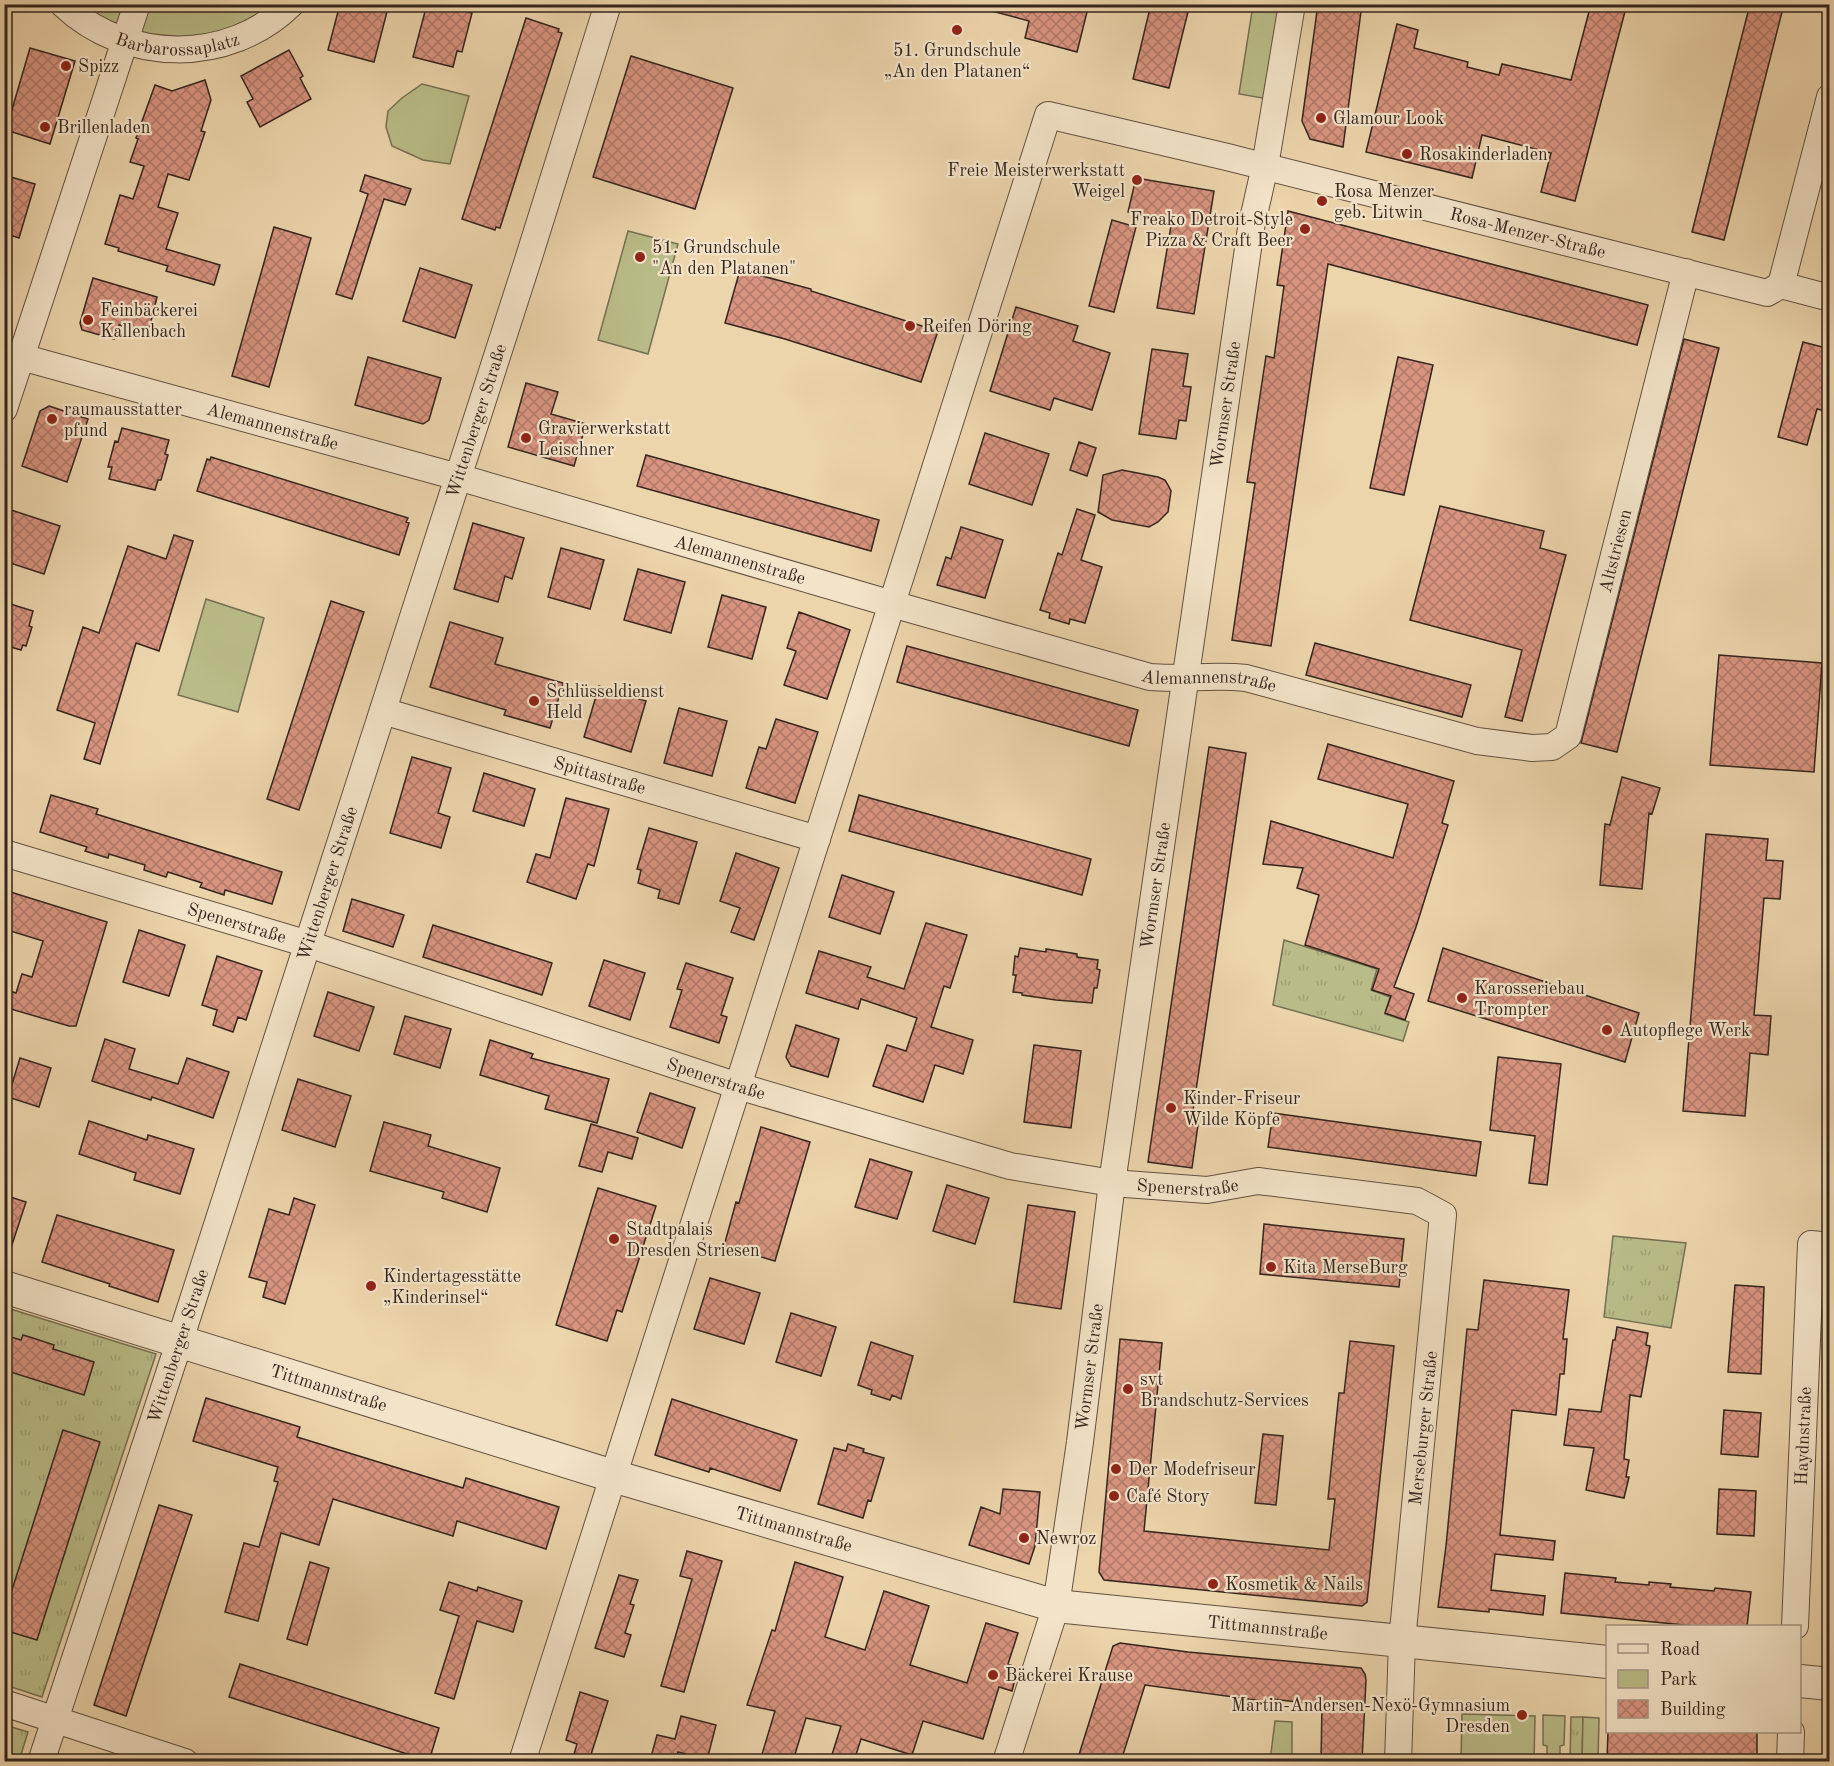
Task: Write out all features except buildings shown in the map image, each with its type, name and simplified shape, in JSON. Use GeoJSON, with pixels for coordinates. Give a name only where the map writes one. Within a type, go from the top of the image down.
{"type":"FeatureCollection","features":[{"type":"Feature","properties":{"kind":"street","name":"Barbarossaplatz"},"geometry":{"type":"LineString","coordinates":[[63,4],[102,32],[124,42],[162,50],[195,50],[212,47],[252,33],[275,19],[291,4]]}},
{"type":"Feature","properties":{"kind":"street"},"geometry":{"type":"LineString","coordinates":[[4,409],[13,357],[137,4]]}},
{"type":"Feature","properties":{"kind":"street","name":"Wittenberger Straße"},"geometry":{"type":"LineString","coordinates":[[41,1761],[308,944],[608,4]]}},
{"type":"Feature","properties":{"kind":"street","name":"Wormser Straße"},"geometry":{"type":"LineString","coordinates":[[1006,1761],[1056,1606],[1080,1443],[1112,1183],[1251,228],[1265,166],[1292,4]]}},
{"type":"Feature","properties":{"kind":"street"},"geometry":{"type":"LineString","coordinates":[[1781,285],[1830,97]]}},
{"type":"Feature","properties":{"kind":"street","name":"Rosa-Menzer-Straße"},"geometry":{"type":"LineString","coordinates":[[892,604],[1048,115],[1265,166],[1767,293],[1781,285],[1830,298]]}},
{"type":"Feature","properties":{"kind":"street","name":"Altstriesen"},"geometry":{"type":"LineString","coordinates":[[1477,741],[1542,748],[1552,747],[1568,736],[1686,272]]}},
{"type":"Feature","properties":{"kind":"street","name":"Alemannenstraße"},"geometry":{"type":"LineString","coordinates":[[13,357],[458,477],[1150,677],[1246,678],[1477,741]]}},
{"type":"Feature","properties":{"kind":"street"},"geometry":{"type":"LineString","coordinates":[[522,1761],[892,604]]}},
{"type":"Feature","properties":{"kind":"street","name":"Spittastraße"},"geometry":{"type":"LineString","coordinates":[[383,711],[817,839]]}},
{"type":"Feature","properties":{"kind":"street","name":"Spenerstraße"},"geometry":{"type":"LineString","coordinates":[[4,853],[308,944],[738,1086],[1010,1167],[1112,1183],[1206,1190],[1258,1181],[1416,1201],[1443,1215]]}},
{"type":"Feature","properties":{"kind":"street","name":"Merseburger Straße"},"geometry":{"type":"LineString","coordinates":[[1398,1761],[1402,1641],[1443,1215]]}},
{"type":"Feature","properties":{"kind":"street","name":"Haydnstraße"},"geometry":{"type":"LineString","coordinates":[[1795,1625],[1820,1297],[1820,1245]]}},
{"type":"Feature","properties":{"kind":"street","name":"Tittmannstraße"},"geometry":{"type":"LineString","coordinates":[[4,1287],[613,1476],[1056,1606],[1606,1662]]}},
{"type":"Feature","properties":{"kind":"street"},"geometry":{"type":"LineString","coordinates":[[1801,1681],[1830,1684]]}},
{"type":"Feature","properties":{"kind":"street"},"geometry":{"type":"LineString","coordinates":[[4,1703],[185,1761]]}},
{"type":"Feature","properties":{"kind":"street"},"geometry":{"type":"LineString","coordinates":[[1790,1761],[1791,1733]]}},
{"type":"Feature","properties":{"kind":"green space"},"geometry":{"type":"Polygon","coordinates":[[[70,5],[281,5],[252,25],[160,44],[70,5]]]}},
{"type":"Feature","properties":{"kind":"green space"},"geometry":{"type":"Polygon","coordinates":[[[1253,5],[1282,5],[1268,99],[1239,94],[1253,5]]]}},
{"type":"Feature","properties":{"kind":"green space"},"geometry":{"type":"Polygon","coordinates":[[[422,84],[469,96],[450,164],[423,160],[392,146],[386,127],[388,111],[422,84]]]}},
{"type":"Feature","properties":{"kind":"green space"},"geometry":{"type":"Polygon","coordinates":[[[628,231],[678,244],[648,354],[598,340],[628,231]]]}},
{"type":"Feature","properties":{"kind":"green space"},"geometry":{"type":"Polygon","coordinates":[[[206,599],[264,618],[238,712],[178,695],[206,599]]]}},
{"type":"Feature","properties":{"kind":"green space"},"geometry":{"type":"Polygon","coordinates":[[[1284,940],[1377,969],[1371,990],[1390,997],[1385,1014],[1409,1022],[1403,1041],[1273,1005],[1284,940]]]}},
{"type":"Feature","properties":{"kind":"green space"},"geometry":{"type":"Polygon","coordinates":[[[1613,1236],[1686,1243],[1671,1328],[1604,1317],[1613,1236]]]}},
{"type":"Feature","properties":{"kind":"green space"},"geometry":{"type":"Polygon","coordinates":[[[4,1307],[156,1354],[42,1697],[5,1685],[4,1307]]]}},
{"type":"Feature","properties":{"kind":"green space"},"geometry":{"type":"Polygon","coordinates":[[[1462,1714],[1535,1716],[1534,1761],[1461,1761],[1462,1714]]]}},
{"type":"Feature","properties":{"kind":"green space"},"geometry":{"type":"Polygon","coordinates":[[[1543,1715],[1565,1716],[1564,1745],[1560,1746],[1560,1761],[1547,1761],[1547,1746],[1543,1745],[1543,1715]]]}},
{"type":"Feature","properties":{"kind":"green space"},"geometry":{"type":"Polygon","coordinates":[[[1571,1717],[1583,1717],[1582,1761],[1570,1762],[1571,1717]]]}},
{"type":"Feature","properties":{"kind":"green space"},"geometry":{"type":"Polygon","coordinates":[[[1583,1717],[1599,1718],[1598,1761],[1582,1761],[1583,1717]]]}},
{"type":"Feature","properties":{"kind":"green space"},"geometry":{"type":"Polygon","coordinates":[[[1275,1721],[1292,1722],[1292,1761],[1270,1761],[1275,1721]]]}},
{"type":"Feature","properties":{"kind":"green space"},"geometry":{"type":"Polygon","coordinates":[[[5,1725],[28,1732],[19,1761],[5,1758],[5,1725]]]}},
{"type":"Feature","properties":{"kind":"place","name":"51. Grundschule „An den Platanen“"},"geometry":{"type":"Point","coordinates":[957,30]}},
{"type":"Feature","properties":{"kind":"place","name":"Spizz"},"geometry":{"type":"Point","coordinates":[66,66]}},
{"type":"Feature","properties":{"kind":"place","name":"Glamour Look"},"geometry":{"type":"Point","coordinates":[1321,118]}},
{"type":"Feature","properties":{"kind":"place","name":"Brillenladen"},"geometry":{"type":"Point","coordinates":[45,127]}},
{"type":"Feature","properties":{"kind":"place","name":"Rosakinderladen"},"geometry":{"type":"Point","coordinates":[1407,154]}},
{"type":"Feature","properties":{"kind":"place","name":"Freie Meisterwerkstatt Weigel"},"geometry":{"type":"Point","coordinates":[1137,180]}},
{"type":"Feature","properties":{"kind":"place","name":"Rosa Menzer geb. Litwin"},"geometry":{"type":"Point","coordinates":[1322,201]}},
{"type":"Feature","properties":{"kind":"place","name":"Freako Detroit-Style Pizza & Craft Beer"},"geometry":{"type":"Point","coordinates":[1305,229]}},
{"type":"Feature","properties":{"kind":"place","name":"51. Grundschule \"An den Platanen\""},"geometry":{"type":"Point","coordinates":[640,257]}},
{"type":"Feature","properties":{"kind":"place","name":"Feinbäckerei Kallenbach"},"geometry":{"type":"Point","coordinates":[88,320]}},
{"type":"Feature","properties":{"kind":"place","name":"Reifen Döring"},"geometry":{"type":"Point","coordinates":[910,326]}},
{"type":"Feature","properties":{"kind":"place","name":"raumausstatter pfund"},"geometry":{"type":"Point","coordinates":[52,419]}},
{"type":"Feature","properties":{"kind":"place","name":"Gravierwerkstatt Leischner"},"geometry":{"type":"Point","coordinates":[526,438]}},
{"type":"Feature","properties":{"kind":"place","name":"Schlüsseldienst Held"},"geometry":{"type":"Point","coordinates":[534,701]}},
{"type":"Feature","properties":{"kind":"place","name":"Karosseriebau Trompter"},"geometry":{"type":"Point","coordinates":[1462,998]}},
{"type":"Feature","properties":{"kind":"place","name":"Autopflege Werk"},"geometry":{"type":"Point","coordinates":[1607,1030]}},
{"type":"Feature","properties":{"kind":"place","name":"Kinder-Friseur Wilde Köpfe"},"geometry":{"type":"Point","coordinates":[1171,1108]}},
{"type":"Feature","properties":{"kind":"place","name":"Stadtpalais Dresden Striesen"},"geometry":{"type":"Point","coordinates":[614,1239]}},
{"type":"Feature","properties":{"kind":"place","name":"Kita MerseBurg"},"geometry":{"type":"Point","coordinates":[1271,1267]}},
{"type":"Feature","properties":{"kind":"place","name":"Kindertagesstätte „Kinderinsel“"},"geometry":{"type":"Point","coordinates":[371,1286]}},
{"type":"Feature","properties":{"kind":"place","name":"svt Brandschutz-Services"},"geometry":{"type":"Point","coordinates":[1128,1389]}},
{"type":"Feature","properties":{"kind":"place","name":"Der Modefriseur"},"geometry":{"type":"Point","coordinates":[1116,1469]}},
{"type":"Feature","properties":{"kind":"place","name":"Café Story"},"geometry":{"type":"Point","coordinates":[1114,1496]}},
{"type":"Feature","properties":{"kind":"place","name":"Newroz"},"geometry":{"type":"Point","coordinates":[1024,1538]}},
{"type":"Feature","properties":{"kind":"place","name":"Kosmetik & Nails"},"geometry":{"type":"Point","coordinates":[1213,1584]}},
{"type":"Feature","properties":{"kind":"place","name":"Bäckerei Krause"},"geometry":{"type":"Point","coordinates":[993,1675]}},
{"type":"Feature","properties":{"kind":"place","name":"Martin-Andersen-Nexö-Gymnasium Dresden"},"geometry":{"type":"Point","coordinates":[1522,1715]}}]}
